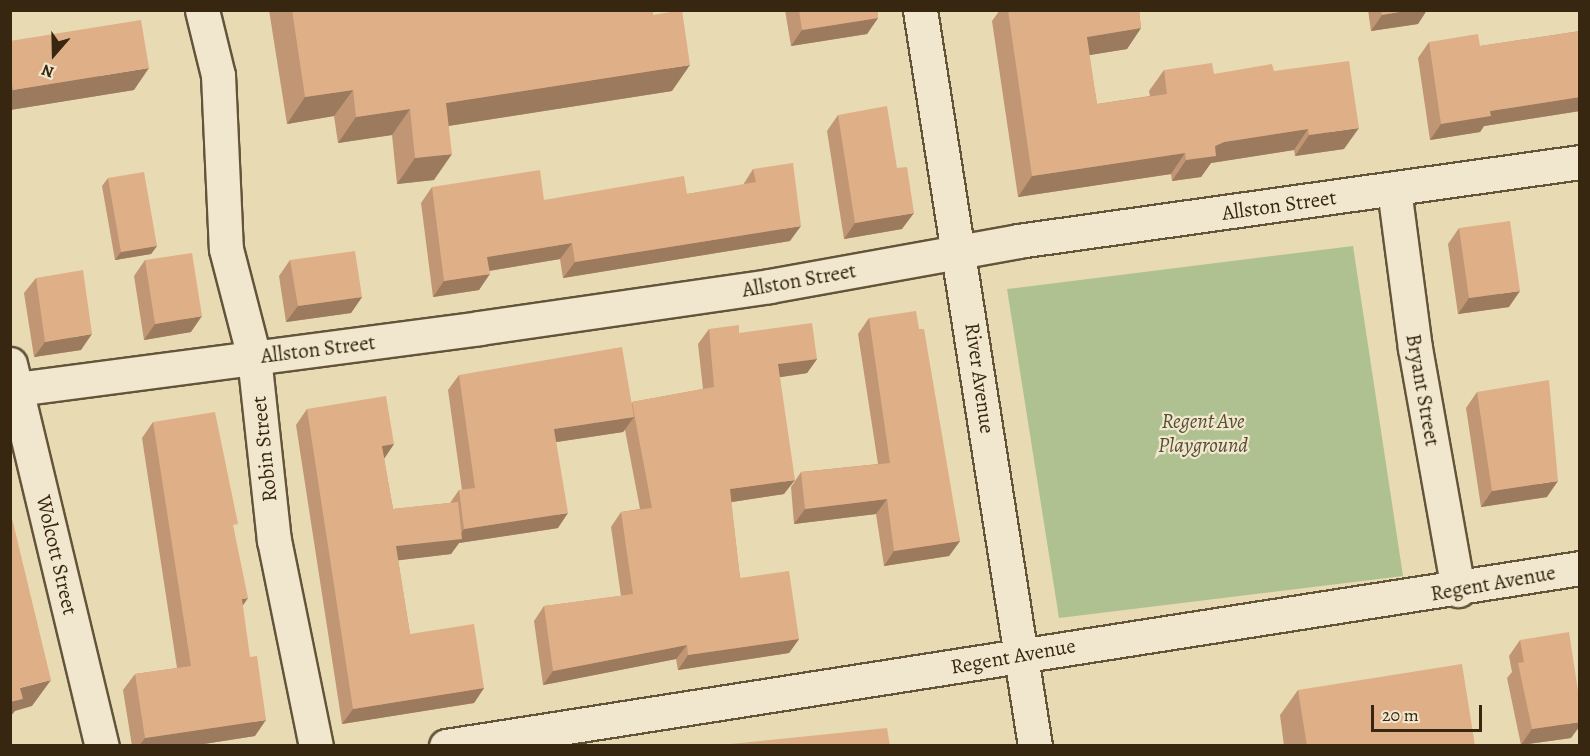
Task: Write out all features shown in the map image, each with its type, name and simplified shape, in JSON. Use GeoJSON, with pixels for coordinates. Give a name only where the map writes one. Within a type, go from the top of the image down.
{"type":"FeatureCollection","features":[{"type":"Feature","properties":{"kind":"street","name":"Robin Street"},"geometry":{"type":"LineString","coordinates":[[202,10],[218,75],[226,249],[254,357],[274,540],[316,746]]}},
{"type":"Feature","properties":{"kind":"street","name":"River Avenue"},"geometry":{"type":"LineString","coordinates":[[920,10],[962,251],[1035,746]]}},
{"type":"Feature","properties":{"kind":"street","name":"Allston Street"},"geometry":{"type":"LineString","coordinates":[[14,377],[254,357],[757,288],[962,251],[1580,162]]}},
{"type":"Feature","properties":{"kind":"street","name":"Bryant Street"},"geometry":{"type":"LineString","coordinates":[[1394,189],[1415,348],[1458,590]]}},
{"type":"Feature","properties":{"kind":"street","name":"Wolcott Street"},"geometry":{"type":"LineString","coordinates":[[14,377],[102,746]]}},
{"type":"Feature","properties":{"kind":"street","name":"Regent Avenue"},"geometry":{"type":"LineString","coordinates":[[446,746],[1458,590],[1580,568]]}},
{"type":"Feature","properties":{"kind":"green space","name":"Regent Ave Playground"},"geometry":{"type":"Polygon","coordinates":[[[1353,246],[1403,576],[1059,618],[1007,289],[1353,246]]]}},
{"type":"Feature","properties":{"kind":"building"},"geometry":{"type":"Polygon","coordinates":[[[292,10],[652,10],[653,15],[682,10],[690,65],[446,103],[452,154],[415,158],[410,109],[356,117],[353,90],[305,97],[292,10]]]}},
{"type":"Feature","properties":{"kind":"building"},"geometry":{"type":"Polygon","coordinates":[[[799,10],[878,10],[878,18],[802,30],[799,10]]]}},
{"type":"Feature","properties":{"kind":"building"},"geometry":{"type":"Polygon","coordinates":[[[1008,10],[1139,10],[1141,28],[1087,37],[1097,104],[1167,94],[1164,70],[1212,63],[1214,74],[1272,64],[1274,71],[1349,61],[1359,128],[1309,135],[1308,129],[1224,142],[1215,146],[1216,156],[1186,160],[1185,153],[1032,176],[1008,10]]]}},
{"type":"Feature","properties":{"kind":"building"},"geometry":{"type":"Polygon","coordinates":[[[1381,10],[1411,10],[1382,15],[1381,10]]]}},
{"type":"Feature","properties":{"kind":"building"},"geometry":{"type":"Polygon","coordinates":[[[141,20],[149,68],[13,90],[10,73],[10,41],[141,20]]]}},
{"type":"Feature","properties":{"kind":"building"},"geometry":{"type":"Polygon","coordinates":[[[1580,31],[1580,97],[1490,111],[1491,116],[1441,124],[1429,42],[1478,34],[1480,46],[1580,31]]]}},
{"type":"Feature","properties":{"kind":"building"},"geometry":{"type":"Polygon","coordinates":[[[887,106],[897,168],[907,167],[914,213],[855,223],[838,115],[887,106]]]}},
{"type":"Feature","properties":{"kind":"building"},"geometry":{"type":"Polygon","coordinates":[[[793,163],[801,226],[575,262],[572,243],[487,257],[490,274],[444,281],[432,187],[540,170],[544,200],[684,176],[687,194],[756,182],[753,169],[793,163]]]}},
{"type":"Feature","properties":{"kind":"building"},"geometry":{"type":"Polygon","coordinates":[[[144,172],[157,246],[121,252],[108,178],[144,172]]]}},
{"type":"Feature","properties":{"kind":"building"},"geometry":{"type":"Polygon","coordinates":[[[1510,221],[1520,291],[1469,298],[1459,228],[1510,221]]]}},
{"type":"Feature","properties":{"kind":"building"},"geometry":{"type":"Polygon","coordinates":[[[355,251],[362,297],[298,306],[290,260],[355,251]]]}},
{"type":"Feature","properties":{"kind":"building"},"geometry":{"type":"Polygon","coordinates":[[[192,253],[202,316],[155,324],[145,260],[192,253]]]}},
{"type":"Feature","properties":{"kind":"building"},"geometry":{"type":"Polygon","coordinates":[[[83,270],[92,334],[45,342],[36,278],[83,270]]]}},
{"type":"Feature","properties":{"kind":"building"},"geometry":{"type":"Polygon","coordinates":[[[916,311],[919,329],[924,329],[960,541],[894,551],[887,499],[805,509],[801,472],[890,463],[869,318],[916,311]]]}},
{"type":"Feature","properties":{"kind":"building"},"geometry":{"type":"Polygon","coordinates":[[[812,323],[817,359],[778,364],[795,480],[730,489],[740,578],[789,571],[799,639],[688,655],[687,645],[553,671],[544,606],[633,594],[621,512],[652,508],[632,402],[714,387],[709,329],[739,325],[739,333],[812,323]]]}},
{"type":"Feature","properties":{"kind":"building"},"geometry":{"type":"Polygon","coordinates":[[[622,347],[634,417],[554,429],[568,513],[464,529],[459,490],[475,488],[459,375],[622,347]]]}},
{"type":"Feature","properties":{"kind":"building"},"geometry":{"type":"Polygon","coordinates":[[[1549,380],[1558,481],[1492,491],[1477,392],[1549,380]]]}},
{"type":"Feature","properties":{"kind":"building"},"geometry":{"type":"Polygon","coordinates":[[[386,396],[394,444],[382,446],[393,509],[458,502],[462,539],[396,546],[410,634],[474,624],[484,688],[353,709],[307,409],[386,396]]]}},
{"type":"Feature","properties":{"kind":"building"},"geometry":{"type":"Polygon","coordinates":[[[215,412],[238,524],[233,525],[248,598],[242,599],[250,657],[257,656],[266,720],[145,738],[135,674],[191,666],[153,422],[215,412]]]}},
{"type":"Feature","properties":{"kind":"building"},"geometry":{"type":"Polygon","coordinates":[[[10,510],[51,680],[20,688],[23,699],[10,702],[10,510]]]}},
{"type":"Feature","properties":{"kind":"building"},"geometry":{"type":"Polygon","coordinates":[[[1569,632],[1580,704],[1580,722],[1532,729],[1518,663],[1524,662],[1520,640],[1569,632]]]}},
{"type":"Feature","properties":{"kind":"building"},"geometry":{"type":"Polygon","coordinates":[[[1462,664],[1475,746],[1307,746],[1298,690],[1462,664]]]}},
{"type":"Feature","properties":{"kind":"building"},"geometry":{"type":"Polygon","coordinates":[[[887,728],[890,746],[732,746],[731,744],[887,728]]]}}]}
